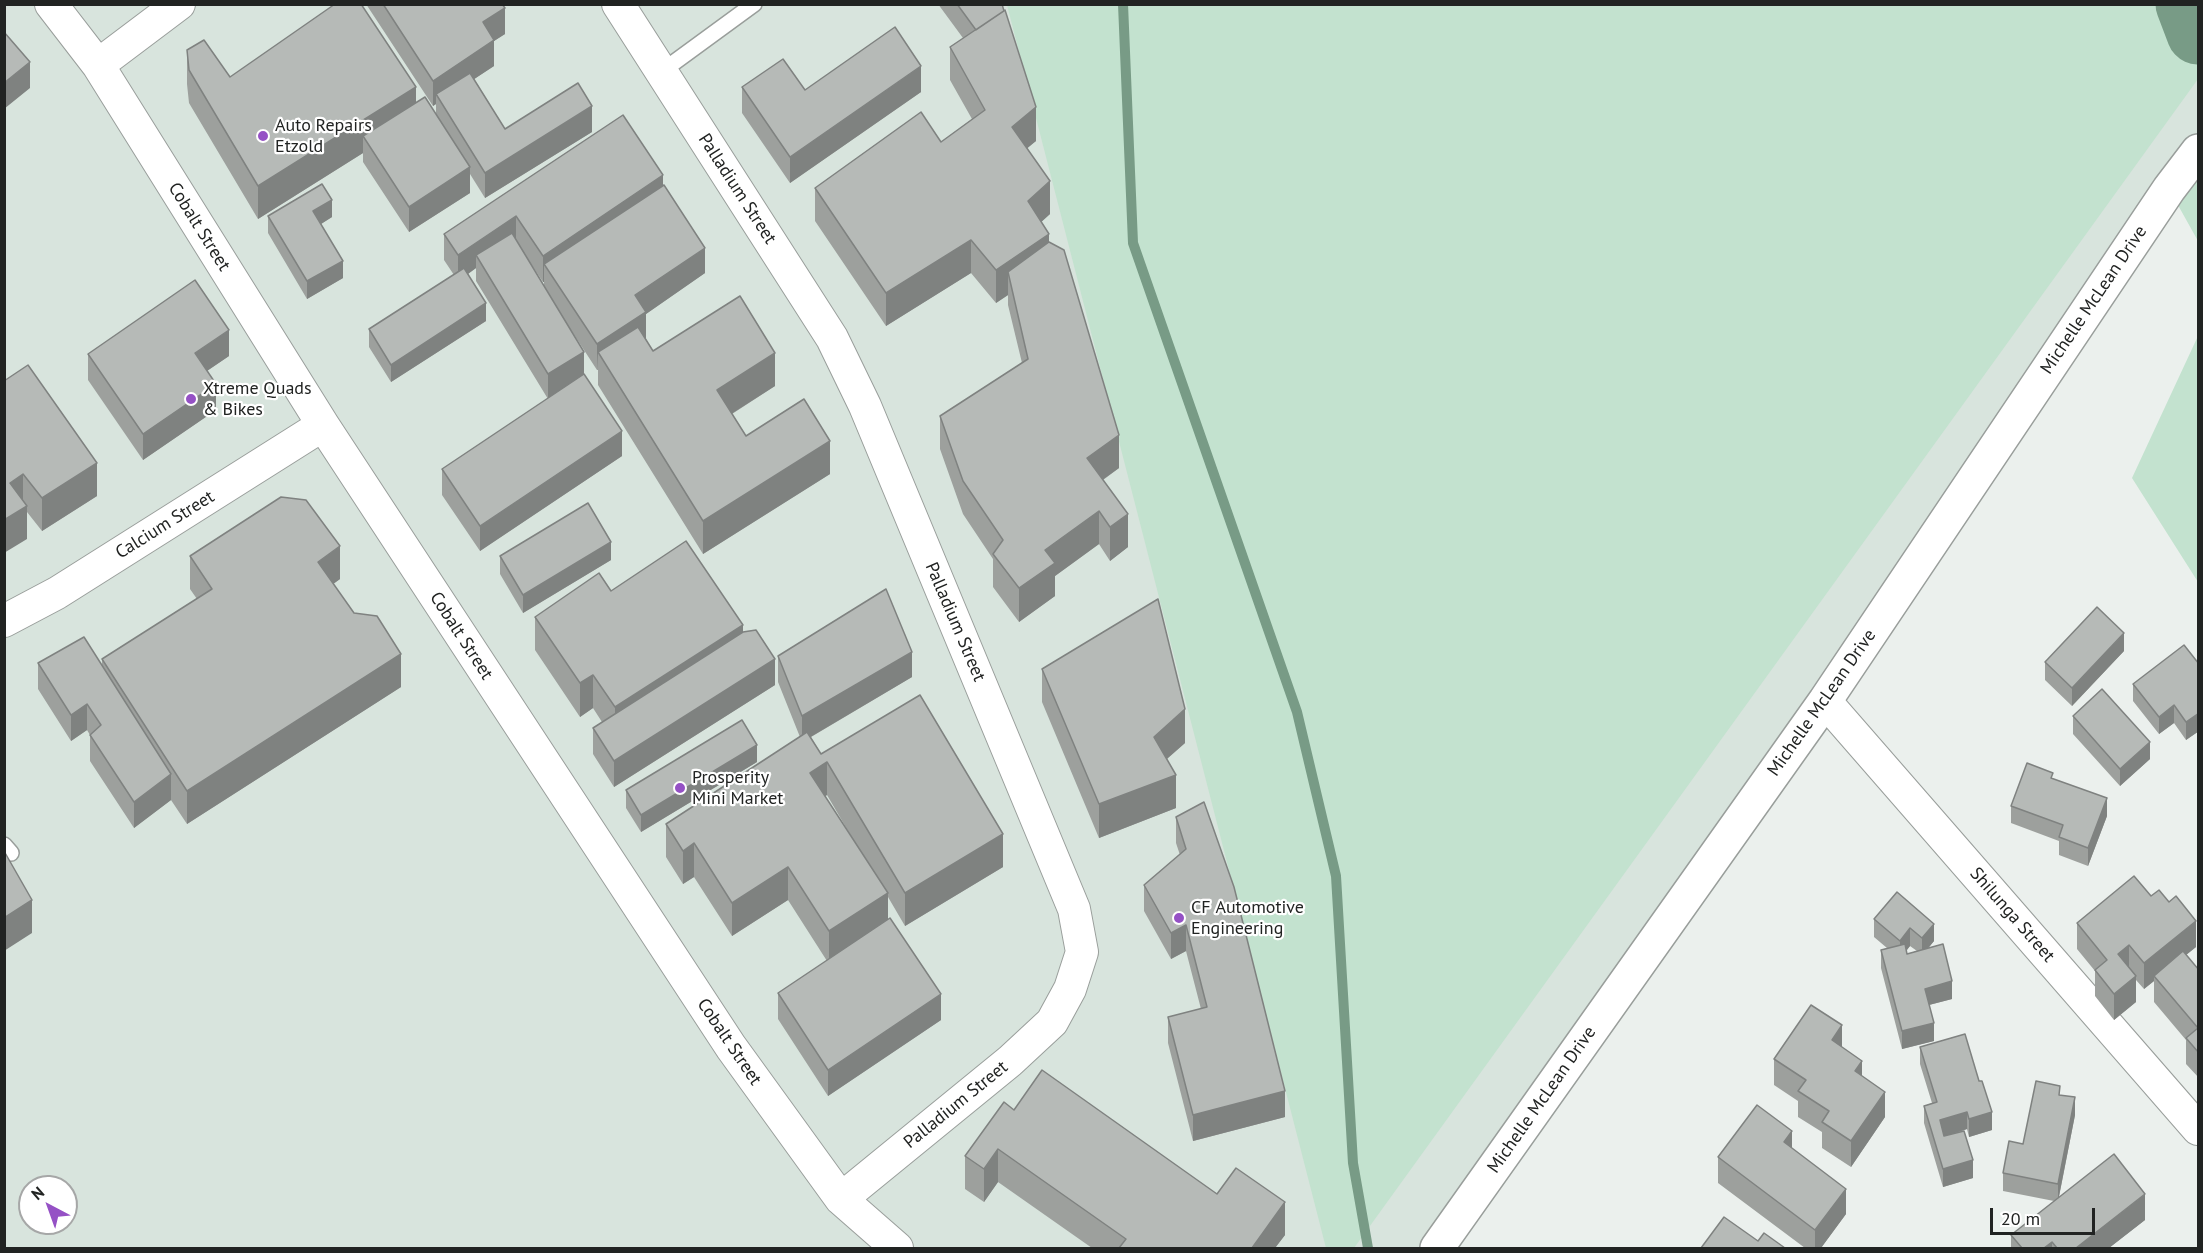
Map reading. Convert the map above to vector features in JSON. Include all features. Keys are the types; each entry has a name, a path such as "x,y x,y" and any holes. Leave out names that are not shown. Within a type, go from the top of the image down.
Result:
{"street":[{"name":"Cobalt Street","path":"51,4 98,64 323,425 731,1047 841,1199 897,1248"},
{"path":"98,64 179,4"},
{"name":"Palladium Street","path":"618,4 832,338 866,406 1074,909 1082,952 1070,989 1052,1022 1010,1061 841,1199"},
{"name":"Michelle McLean Drive","path":"1437,1248 1825,701 2169,189 2199,151"},
{"name":"Calcium Street","path":"4,621 57,593 323,425"},
{"name":"Shilunga Street","path":"1825,701 2199,1129"}],"lane":[{"path":"661,72 754,4"}],"shaded area":[{"path":"5,5 2198,5 2198,165 1437,1248 5,1248"}],"green space":[{"path":"1007,5 2198,5 2198,79 1354,1248 1326,1248"},
{"path":"2198,151 2198,241 2169,189"},
{"path":"2198,336 2198,582 2132,478"}],"building":[{"path":"335,4 361,4 416,87 258,186 189,70 187,50 204,40 230,77"},
{"path":"383,4 502,4 505,8 483,22 494,40 433,81"},
{"path":"957,4 1002,4 1004,11 976,30"},
{"path":"1005,10 1036,107 1012,127 1050,181 1028,201 1049,234 996,270 971,240 886,293 815,188 921,112 941,142 985,110 950,47"},
{"path":"895,27 921,66 790,157 742,87 783,59 805,90"},
{"path":"4,32 30,62 4,83"},
{"path":"470,73 505,129 578,83 592,106 485,173 436,94"},
{"path":"425,97 470,167 409,207 363,136"},
{"path":"623,115 663,175 543,256 516,216 458,255 444,234"},
{"path":"322,184 332,200 313,211 343,261 307,281 268,216"},
{"path":"664,185 705,248 635,295 646,312 597,344 544,264"},
{"path":"512,233 584,352 548,374 476,255"},
{"path":"1049,242 1064,250 1119,435 1087,458 1128,514 1110,527 1099,511 1045,550 1055,563 1019,588 993,554 1003,540 963,481 940,416 1028,359 1008,272"},
{"path":"464,268 486,303 391,365 369,329"},
{"path":"195,280 229,330 195,353 216,384 143,434 88,354"},
{"path":"740,296 775,353 717,390 746,436 804,399 830,441 703,521 598,352 638,327 653,351"},
{"path":"28,365 97,463 42,498 23,474 10,483 27,506 4,520 4,381"},
{"path":"584,374 622,431 480,526 442,469"},
{"path":"281,497 306,500 340,546 318,562 354,613 377,616 401,654 187,791 102,659 212,589 190,556"},
{"path":"588,503 611,542 523,595 500,556"},
{"path":"686,541 743,625 615,707 593,675 580,683 535,617 599,573 611,591"},
{"path":"886,589 912,652 802,716 778,656"},
{"path":"1158,599 1185,709 1154,737 1176,775 1099,804 1042,669"},
{"path":"2097,607 2124,633 2072,688 2045,662"},
{"path":"756,630 775,659 614,761 593,728 743,632"},
{"path":"84,637 171,774 134,802 90,735 101,725 87,704 71,715 38,663"},
{"path":"2184,645 2199,664 2199,713 2186,722 2174,705 2159,717 2133,684"},
{"path":"2102,689 2150,742 2120,769 2073,716"},
{"path":"920,695 1003,834 905,893 827,762 810,773 888,893 829,931 788,867 732,903 694,843 683,851 666,824 807,732 821,754"},
{"path":"742,720 757,745 641,815 626,790"},
{"path":"2027,763 2053,773 2051,778 2107,798 2088,848 2059,837 2063,825 2011,806"},
{"path":"1204,802 1234,887 1285,1091 1193,1115 1168,1017 1207,1007 1186,925 1171,933 1144,885 1186,849 1176,817"},
{"path":"4,851 32,900 4,918"},
{"path":"2134,876 2151,896 2159,890 2169,902 2176,896 2196,921 2144,963 2129,945 2118,954 2136,976 2114,994 2095,970 2107,960 2077,923"},
{"path":"1897,892 1934,924 1922,938 1910,928 1900,941 1874,919"},
{"path":"890,918 941,994 828,1070 778,993"},
{"path":"1905,944 1907,954 1943,944 1952,981 1925,989 1934,1023 1902,1031 1881,950"},
{"path":"2183,951 2199,970 2199,1053 2186,1038 2198,1028 2154,976"},
{"path":"1811,1005 1842,1025 1832,1040 1862,1061 1855,1071 1885,1092 1851,1141 1822,1122 1829,1111 1798,1091 1806,1080 1774,1059"},
{"path":"1965,1034 1979,1081 1982,1081 1992,1112 1969,1119 1967,1112 1940,1120 1944,1136 1964,1131 1973,1160 1943,1169 1924,1106 1937,1102 1920,1047"},
{"path":"1042,1070 1217,1194 1236,1168 1285,1202 1252,1248 1119,1248 1126,1239 998,1149 984,1169 965,1156 1004,1102 1014,1110"},
{"path":"2036,1081 2060,1086 2059,1095 2075,1097 2058,1184 2003,1173 2009,1141 2023,1144"},
{"path":"1757,1105 1792,1131 1784,1142 1846,1189 1815,1230 1718,1157"},
{"path":"2114,1154 2145,1194 2076,1248 2057,1248 2052,1242 2044,1248 2022,1248 2011,1235"},
{"path":"1724,1217 1758,1241 1764,1233 1785,1248 1701,1248"}],"waterway":[{"path":"1123,4 1133,243 1297,712 1336,876 1353,1163 1368,1248"},
{"path":"2187,4 2198,33"}],"place":[{"name":"Auto Repairs Etzold","path":"263,136"},
{"name":"Xtreme Quads & Bikes","path":"191,399"},
{"name":"Prosperity Mini Market","path":"680,788"},
{"name":"CF Automotive Engineering","path":"1179,918"}]}
